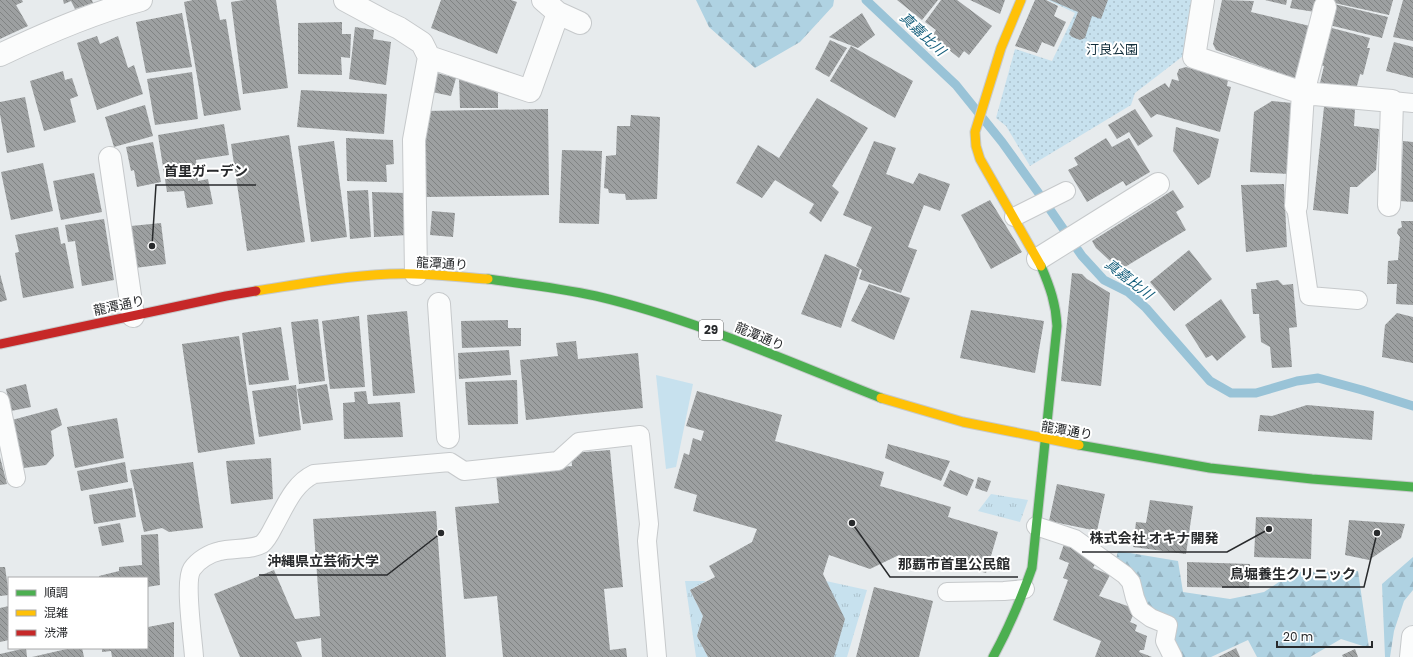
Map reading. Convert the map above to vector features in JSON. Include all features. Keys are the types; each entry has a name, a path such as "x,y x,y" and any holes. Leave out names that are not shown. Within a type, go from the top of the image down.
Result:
{"main road":[{"path":"993,657 1020,602 1032,568 1057,326 1056,309 1048,283 1038,259 980,159 975,148 974,140 975,132 1001,48 1021,0"},
{"name":"龍潭通り","path":"0,344 226,296 281,286 366,276 416,274 488,279 559,288 597,296 682,320 731,337 888,401 963,422 1046,439 1210,468 1312,479 1413,487"}],"street":[{"path":"0,55 42,35 100,12 141,0"},
{"path":"345,0 384,22 399,28 422,43 429,57 414,140 416,274"},
{"path":"381,0 384,22"},
{"path":"1203,0 1194,56 1303,93 1392,101 1388,205"},
{"path":"429,57 530,91 551,7 580,23"},
{"path":"1296,206 1303,93 1325,7"},
{"path":"110,158 133,316"},
{"path":"1038,259 1158,184"},
{"path":"438,304 448,437"},
{"path":"1411,657 1413,637"}],"lane":[{"path":"1392,101 1413,103"},
{"path":"1014,217 1066,191"},
{"path":"1296,206 1309,296 1358,300"},
{"path":"0,401 16,478"},
{"path":"194,657 188,587 191,570 203,558 219,551 253,547 262,544 269,535 296,487 304,478 314,474 450,462 464,471 558,461 579,442 640,436 649,524 647,541 657,657"},
{"path":"448,437 450,462"},
{"path":"1036,526 1076,539 1125,575 1131,582 1140,610 1151,618 1168,625 1165,641 1173,657"},
{"path":"947,592 1025,589"}],"green space":[{"path":"696,0 834,0 833,6 800,42 755,68 709,27"},
{"name":"汀良公園","path":"1048,0 1196,0 1187,53 1135,93 1131,105 1030,166 1006,126 996,118 1015,49 1052,61 1075,13"},
{"path":"656,375 693,384 676,467 666,469"},
{"path":"991,494 1028,500 1020,522 978,511"},
{"path":"1118,551 1178,561 1183,592 1230,599 1264,592 1294,572 1358,571 1369,648 1341,639 1310,657 1257,657 1248,640 1211,657 1179,657 1172,642 1177,630 1174,622 1146,605 1116,559"},
{"path":"1413,557 1413,590 1404,601 1394,631 1390,657 1385,657 1382,584"},
{"path":"685,581 706,581 690,590 703,616 697,636 708,657 696,657"},
{"path":"826,581 867,590 847,657 834,657"}],"building":[{"path":"0,0 22,0 23,2 16,5 28,26 0,39"},
{"path":"63,0 92,0 93,3 75,9 71,1 64,4"},
{"path":"193,0 216,0 220,20 226,19 241,110 204,116 184,2"},
{"path":"244,0 276,0 288,88 243,94 231,2"},
{"path":"441,0 511,0 517,2 497,54 431,28"},
{"path":"897,0 938,0 922,20"},
{"path":"941,0 957,0 992,26 969,55 964,51 959,58 932,36 936,30 925,22"},
{"path":"970,0 1005,0 1000,14"},
{"path":"1035,0 1046,0 1058,6 1054,16 1066,22 1054,47 1042,42 1037,53 1015,46"},
{"path":"1050,0 1108,0 1101,19 1092,16 1085,38 1080,40 1069,34 1078,12"},
{"path":"1222,0 1254,1 1251,12 1314,27 1302,81 1216,50 1213,44"},
{"path":"1265,0 1287,0 1286,5"},
{"path":"1292,0 1324,0 1321,13 1290,8"},
{"path":"1330,0 1393,0 1389,15 1330,2"},
{"path":"1403,0 1413,0 1413,41 1393,37"},
{"path":"1334,4 1388,17 1382,38 1329,25"},
{"path":"182,13 192,67 146,73 136,22"},
{"path":"862,13 875,35 858,48 829,37"},
{"path":"342,22 342,34 351,34 350,58 341,57 342,75 298,74 298,23"},
{"path":"355,27 374,30 373,39 391,42 386,85 349,79"},
{"path":"1328,27 1370,38 1367,48 1370,48 1363,75 1360,74 1355,94 1319,87 1324,66 1319,65"},
{"path":"97,36 100,44 118,36 128,68 134,65 143,94 97,110 77,43"},
{"path":"830,40 847,48 829,77 815,69"},
{"path":"1394,42 1413,47 1413,78 1386,71"},
{"path":"851,46 913,81 895,118 830,81"},
{"path":"1186,67 1228,79 1227,86 1231,87 1220,132 1157,114 1151,118 1138,99 1165,83 1169,88 1172,79 1179,81 1177,74 1179,69"},
{"path":"63,71 65,80 72,78 78,96 70,99 76,122 44,131 30,81"},
{"path":"192,72 198,119 155,125 147,79"},
{"path":"437,73 456,78 451,96 432,92"},
{"path":"459,77 498,93 498,108 460,108"},
{"path":"301,90 387,94 384,134 297,127"},
{"path":"25,97 35,147 7,153 0,114 0,102"},
{"path":"817,98 868,128 832,186 839,192 821,222 809,213 814,204 775,180 762,198 736,183 758,145 779,158"},
{"path":"1272,101 1292,103 1289,174 1250,172 1254,112"},
{"path":"145,105 153,136 114,147 105,117"},
{"path":"1324,107 1355,109 1354,126 1379,129 1376,170 1357,187 1350,187 1348,214 1313,210"},
{"path":"548,109 549,195 426,197 425,111"},
{"path":"1135,109 1153,136 1138,146 1129,132 1117,139 1108,125"},
{"path":"631,115 660,117 657,199 626,200 625,194 609,193 608,189 604,188 606,156 616,155 617,126 630,126"},
{"path":"224,124 229,155 196,160 198,181 208,179 213,204 187,208 184,191 167,192 158,135"},
{"path":"1176,127 1219,139 1210,177 1198,185 1173,151"},
{"path":"289,135 305,242 247,251 231,144"},
{"path":"346,138 393,140 394,164 386,165 387,182 347,181"},
{"path":"1106,138 1112,147 1129,138 1150,172 1126,186 1123,181 1087,202 1068,170 1078,165 1074,158"},
{"path":"334,141 347,237 311,242 298,146"},
{"path":"874,141 896,148 886,174 913,184 919,173 950,184 940,211 924,205 908,247 917,250 901,293 859,279 862,270 856,266 872,227 843,215"},
{"path":"1403,141 1413,142 1413,202 1400,201"},
{"path":"153,142 161,182 137,187 134,170 131,171 126,147"},
{"path":"562,150 602,151 599,224 559,223"},
{"path":"43,163 53,211 11,220 1,172"},
{"path":"94,173 102,212 61,220 53,181"},
{"path":"1284,184 1287,247 1246,252 1241,185"},
{"path":"368,190 371,237 350,239 347,191"},
{"path":"1173,190 1184,207 1176,212 1186,230 1120,270 1096,248 1092,241"},
{"path":"372,192 405,193 408,235 374,237"},
{"path":"990,200 1022,252 991,269 961,215"},
{"path":"432,211 455,213 453,237 430,235"},
{"path":"104,219 114,280 82,286 75,241 68,242 65,225"},
{"path":"1401,221 1413,221 1413,305 1396,304 1397,284 1387,284 1388,261 1398,260 1400,237 1397,233 1398,229 1402,227"},
{"path":"161,223 166,264 135,268 131,226"},
{"path":"58,227 61,244 65,243 74,288 23,298 15,253 19,252 15,235"},
{"path":"1189,250 1212,279 1174,311 1150,282"},
{"path":"825,254 860,269 841,328 801,314"},
{"path":"1072,273 1082,274 1087,279 1110,293 1101,386 1061,381"},
{"path":"0,274 7,300 0,302"},
{"path":"1278,280 1283,285 1293,284 1297,327 1289,328 1292,367 1272,368 1270,347 1261,342 1259,314 1253,314 1251,289 1257,289 1256,283"},
{"path":"869,284 910,298 894,340 851,321"},
{"path":"1221,299 1246,337 1217,361 1212,355 1206,358 1185,325"},
{"path":"971,310 1044,321 1035,373 960,358"},
{"path":"407,311 415,393 373,396 367,315"},
{"path":"1397,313 1413,317 1413,363 1382,357 1385,325"},
{"path":"359,316 365,387 330,389 322,321"},
{"path":"318,319 325,381 299,384 291,322"},
{"path":"508,320 508,328 521,328 521,346 462,348 461,321"},
{"path":"281,327 289,380 249,385 242,333"},
{"path":"239,336 255,444 198,453 182,344"},
{"path":"576,341 578,359 638,353 643,408 526,420 520,360 558,356 556,343"},
{"path":"509,350 511,375 459,379 458,353"},
{"path":"517,380 518,424 468,425 465,382"},
{"path":"26,384 31,407 11,411 6,389"},
{"path":"327,384 333,420 303,424 297,389"},
{"path":"296,385 301,430 259,437 252,391"},
{"path":"366,391 368,404 400,402 403,437 344,439 343,403 355,402 354,392"},
{"path":"697,391 782,415 775,441 884,472 880,486 951,507 948,517 998,532 986,573 953,564 952,570 899,555 870,569 829,555 823,574 845,619 834,657 708,657 697,636 703,616 690,590 715,577 709,566 752,542 757,529 693,511 697,495 674,488 684,453 689,455 693,438 701,441 704,431 686,426"},
{"path":"1307,405 1374,411 1372,440 1258,431 1260,415 1272,416"},
{"path":"57,408 62,425 51,431 54,456 46,465 24,468 12,420"},
{"path":"117,418 124,458 75,468 67,427"},
{"path":"888,444 950,461 941,481 885,458"},
{"path":"610,450 623,587 604,589 610,650 626,648 627,657 503,657 497,596 464,599 455,507 499,503 496,473 572,466 571,453"},
{"path":"0,457 7,484 0,485"},
{"path":"271,458 273,499 231,504 226,461"},
{"path":"125,462 128,482 81,491 77,471"},
{"path":"193,462 203,528 169,532 162,528 144,532 130,470"},
{"path":"950,470 974,480 967,496 943,486"},
{"path":"978,477 991,481 987,492 975,488"},
{"path":"1057,484 1105,494 1097,531 1049,521"},
{"path":"132,488 136,517 94,524 89,495"},
{"path":"1150,500 1193,506 1186,554 1133,547 1136,522 1146,523"},
{"path":"436,511 446,657 322,657 321,638 296,642 302,657 240,657 214,594 274,570 295,619 320,616 313,519"},
{"path":"1256,517 1312,519 1311,559 1254,557"},
{"path":"1349,520 1405,524 1401,538 1369,560 1345,555"},
{"path":"120,523 124,542 102,546 98,527"},
{"path":"158,534 160,585 148,587 148,577 99,577 119,571 119,567 142,565 141,535"},
{"path":"1065,541 1097,561 1093,568 1110,575 1099,596 1136,609 1130,622 1137,625 1135,631 1147,636 1144,650 1140,650 1139,652 1152,657 1095,657 1101,641 1053,620 1068,580 1063,578 1069,563 1059,559"},
{"path":"1187,562 1250,564 1249,588 1187,587"},
{"path":"0,567 5,567 8,595 0,596"},
{"path":"874,587 933,601 919,657 856,657"},
{"path":"8,606 8,640 0,642 0,608"},
{"path":"174,622 174,657 112,657 111,651 102,652 102,649 148,649 148,627"},
{"path":"1236,648 1240,657 1218,657"},
{"path":"26,649 27,657 0,657 0,654"},
{"path":"67,649 82,649 84,657 32,657"},
{"path":"1355,649 1358,657 1343,657 1342,655"}],"waterway":[{"name":"真嘉比川","path":"866,0 956,85 1002,142 1082,256 1104,280 1128,292 1146,308 1210,381 1231,393 1256,393 1297,381 1318,378 1413,406"}],"traffic: fast":[{"path":"993,657 1024,591 1032,568 1057,326 1052,296 1041,266"},
{"path":"488,279 542,286 596,296 633,305 669,316 740,342 881,398"},
{"path":"1079,445 1210,468 1312,479 1413,487"}],"traffic: slow":[{"path":"1021,0 1001,48 975,132 976,146 980,159 1041,266"},
{"path":"256,291 339,278 390,274 427,274 488,279"},
{"path":"881,398 963,422 1079,445"}],"traffic: jam":[{"path":"0,344 256,291"}],"place":[{"name":"首里ガーデン","path":"152,246"},
{"name":"那覇市首里公民館","path":"852,523"},
{"name":"株式会社 オキナ開発","path":"1269,529"},
{"name":"沖縄県立芸術大学","path":"441,533"},
{"name":"鳥堀養生クリニック","path":"1377,533"}]}
